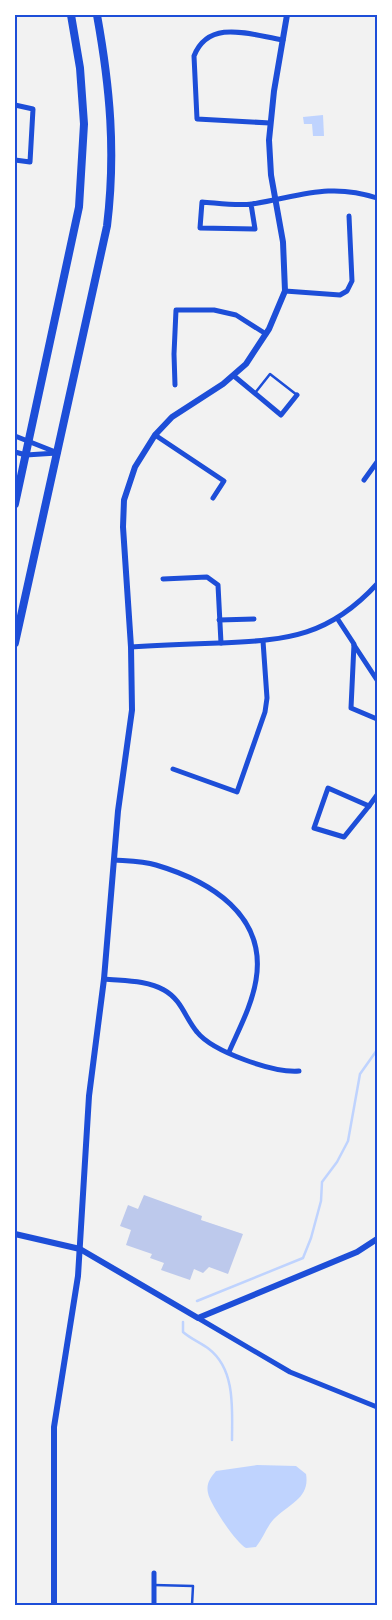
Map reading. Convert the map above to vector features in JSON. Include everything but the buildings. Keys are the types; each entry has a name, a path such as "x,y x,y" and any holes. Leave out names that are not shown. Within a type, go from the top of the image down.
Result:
{"highway":[{"path":"15,504 69,262 81,189 84,151 82,96 70,15"},
{"path":"15,643 96,282 110,198 110,97 98,16"}],"street":[{"path":"54,1605 54,1427 76,1292 89,1096 104,979 114,860 132,710 131,647 123,527 124,500 135,468 155,435 172,417 234,376 254,354 266,334 285,291 284,242 270,160 270,123 287,15"},
{"path":"270,123 197,119 194,56 198,47 213,34 226,31 283,40"},
{"path":"15,104 33,109 30,162 15,160"},
{"path":"250,204 255,229 200,228 202,202 250,204 323,190 341,190 377,198"},
{"path":"285,291 340,295 347,292 352,281 349,216"},
{"path":"175,385 176,310 214,310 236,315 266,334"},
{"path":"234,376 281,415 296,395"},
{"path":"155,435 224,481 212,498"},
{"path":"15,436 58,453"},
{"path":"15,452 26,455 58,453"},
{"path":"364,480 377,462"},
{"path":"163,579 207,577 218,585 221,643"},
{"path":"131,647 263,641 303,634 337,618 353,607 377,584"},
{"path":"337,618 377,680"},
{"path":"219,620 254,619"},
{"path":"173,769 237,792 265,712 267,698 263,641"},
{"path":"354,644 351,708 377,719"},
{"path":"369,806 328,788 314,828 344,837 369,806 377,795"},
{"path":"114,860 156,865 199,882 220,894 242,917 250,930 255,947 257,974 249,1004 229,1052"},
{"path":"104,979 142,983 165,990 180,1004 192,1026 201,1037 229,1052 274,1070 299,1071"},
{"path":"15,1234 80,1249 290,1372 377,1407"},
{"path":"198,1318 357,1252 377,1239"},
{"path":"154,1574 154,1605"}],"lane":[{"path":"255,393 270,374 296,395"},
{"path":"154,1585 193,1586 192,1605"}],"water":[{"path":"323,115 324,136 313,136 312,124 304,124 303,117"},
{"path":"257,1465 296,1466 306,1474 306,1482 302,1494 273,1520 256,1547 246,1548 236,1539 218,1514 208,1493 208,1484 216,1471"}],"waterway":[{"path":"197,1301 303,1258 311,1238 321,1201 322,1182 337,1162 348,1141 360,1074 377,1050"},
{"path":"183,1322 183,1332 209,1349 224,1368 231,1391 232,1440"}]}
